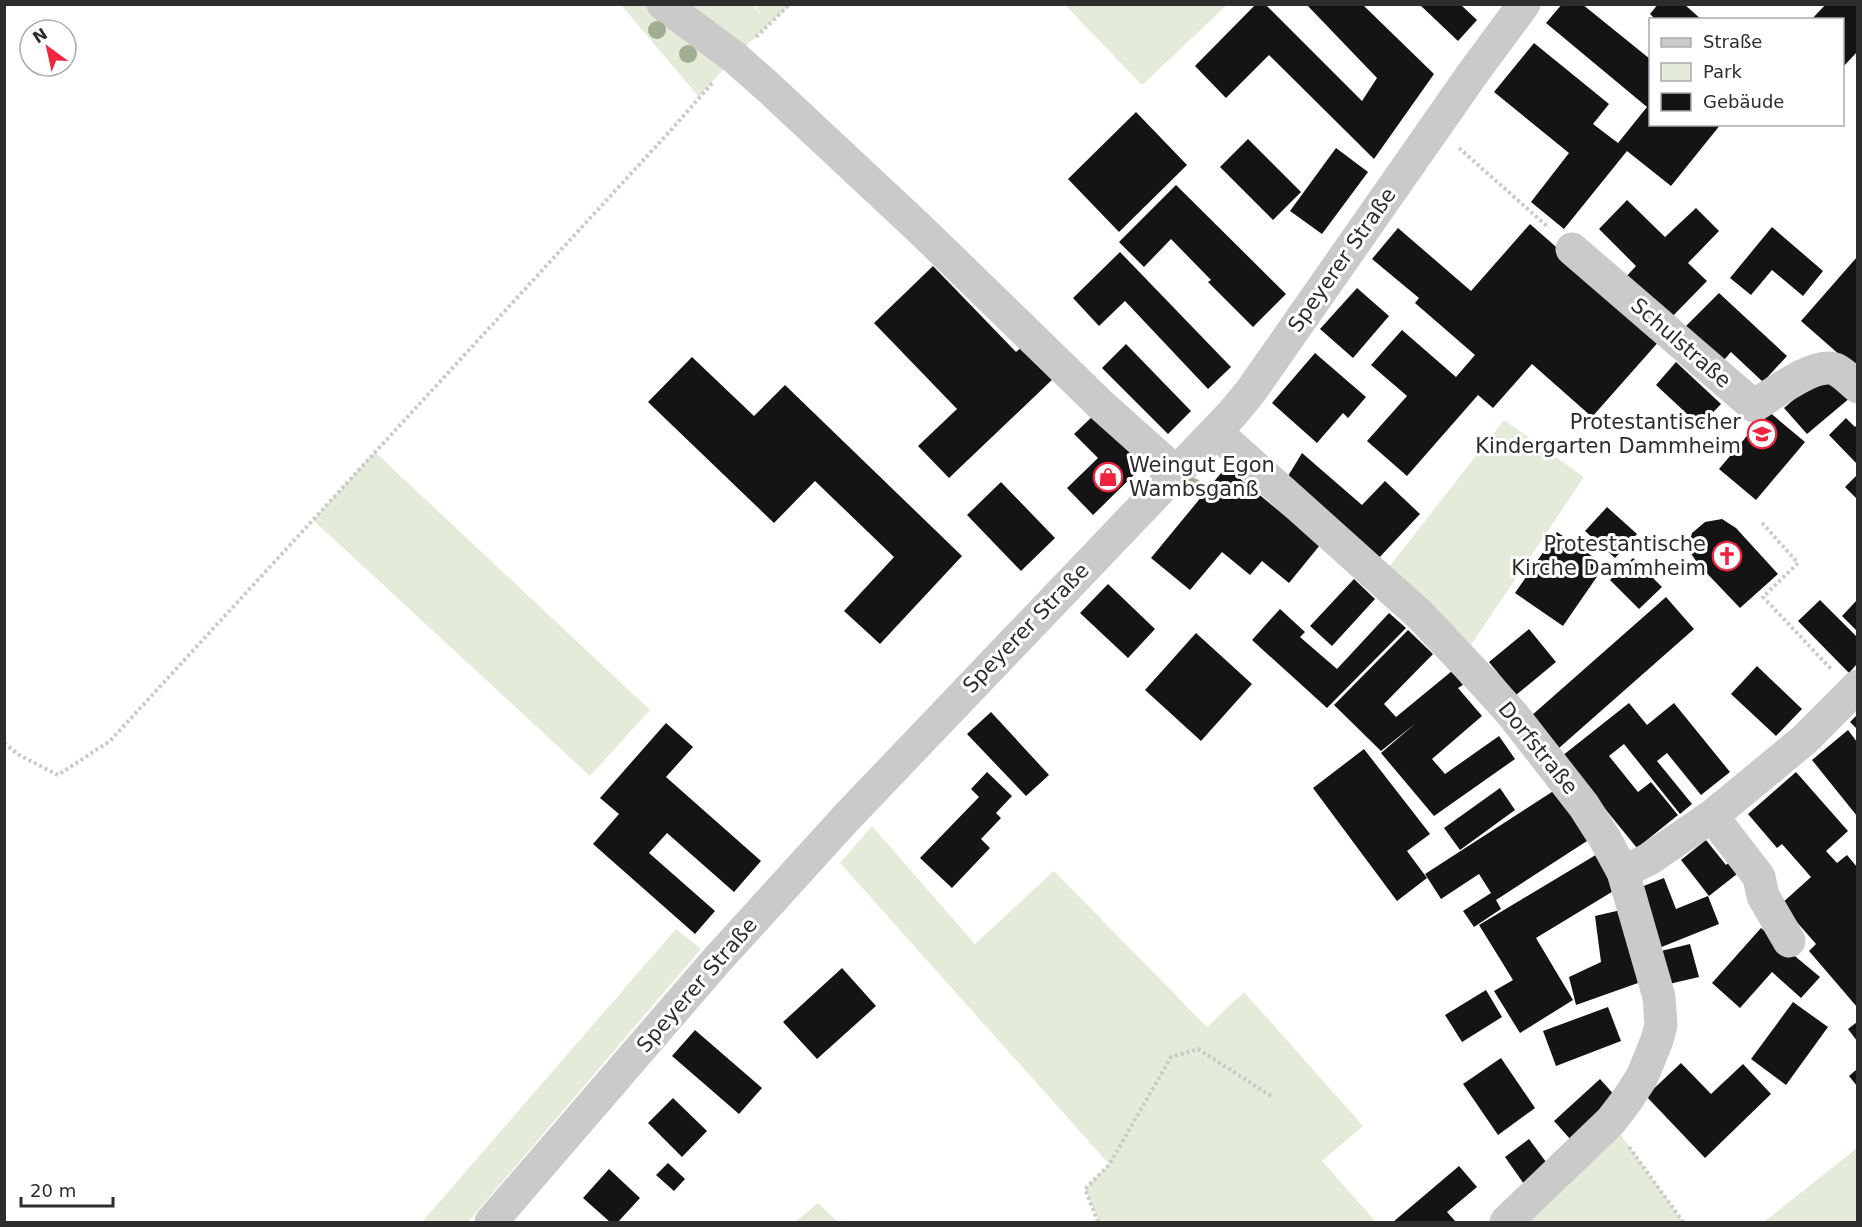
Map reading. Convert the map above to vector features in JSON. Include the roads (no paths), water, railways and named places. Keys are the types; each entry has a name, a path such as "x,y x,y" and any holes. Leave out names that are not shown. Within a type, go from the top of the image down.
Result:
{"street":[{"path":"663,4 734,57 870,182 1101,405 1176,472"},
{"name":"Speyerer Straße","path":"491,1222 716,960 832,833 1216,432 1251,391 1524,4"},
{"name":"Schulstraße","path":"1572,249 1754,406 1808,373 1823,368 1836,369 1857,387"},
{"name":"Dorfstraße","path":"1216,432 1411,607 1487,686 1513,715 1584,806 1623,872 1659,998 1661,1025 1657,1040 1642,1077 1611,1121 1506,1222"},
{"path":"1623,872 1649,859 1712,816 1804,740 1845,678"},
{"path":"1712,816 1759,878 1763,896 1789,941"}],"place":[{"name":"Protestantischer Kindergarten Dammheim","path":"1762,434"},
{"name":"Weingut Egon Wambsganß","path":"1108,477"},
{"name":"Protestantische Kirche Dammheim","path":"1727,556"}]}
